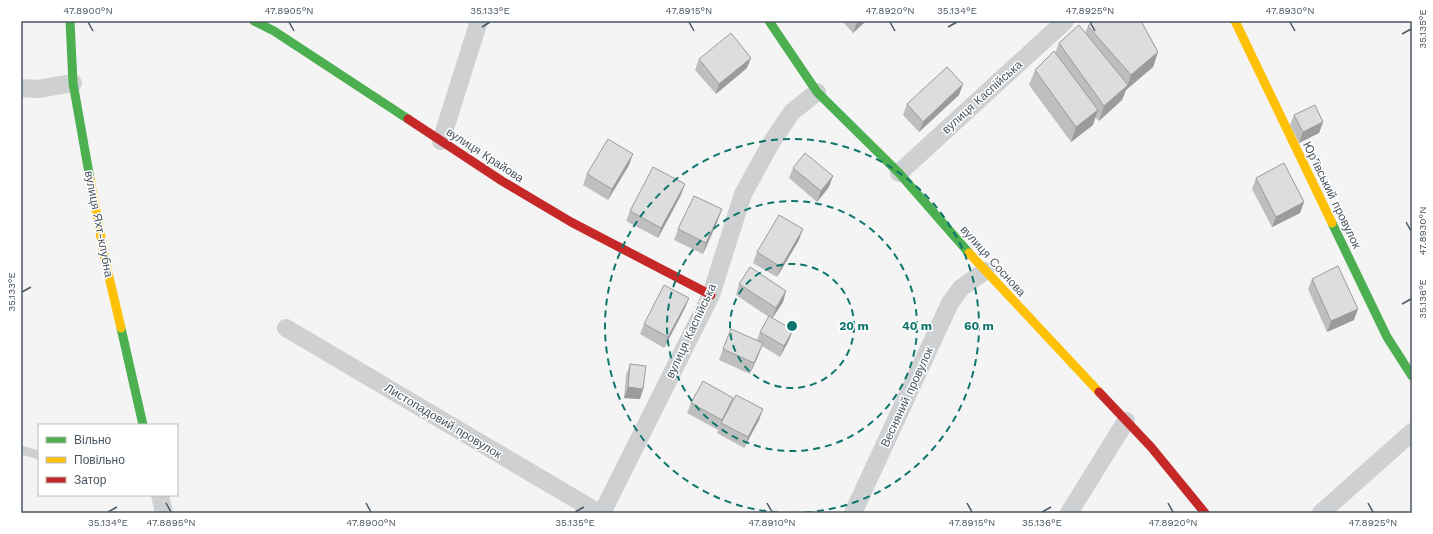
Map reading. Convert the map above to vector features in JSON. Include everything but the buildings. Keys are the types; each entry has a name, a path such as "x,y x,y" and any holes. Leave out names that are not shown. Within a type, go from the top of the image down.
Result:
{"street":[{"name":"вулиця Яхт-клубна","path":"70,21 73,83 106,264 143,424"},
{"name":"вулиця Крайова","path":"254,21 274,31 502,181 571,222 711,295"},
{"path":"442,142 479,21"},
{"name":"вулиця Соснова","path":"769,21 816,92 899,173 985,271 1172,472 1205,513"},
{"name":"вулиця Каспійська","path":"899,173 1065,21"},
{"name":"Юр’ївський провулок","path":"1235,21 1387,337 1412,376"},
{"path":"21,88 37,89 73,83"},
{"name":"вулиця Каспійська","path":"601,513 711,295 744,194 771,142 792,112 816,92"},
{"name":"Весняний провулок","path":"853,513 950,303 961,288 985,271"},
{"name":"Листопадовий провулок","path":"286,328 601,513"},
{"path":"1069,513 1126,421"},
{"path":"1321,513 1412,432"},
{"path":"160,496 164,513"}],"lane":[{"path":"21,450 38,455"}],"traffic: fast":[{"path":"70,21 73,83 90,179"},
{"path":"254,21 274,31 408,119"},
{"path":"769,21 817,92 899,173 969,253"},
{"path":"1332,223 1387,337 1412,376"},
{"path":"121,328 143,424"}],"traffic: slow":[{"path":"1235,21 1332,223"},
{"path":"90,179 106,264 121,328"},
{"path":"969,253 1099,392"}],"traffic: jam":[{"path":"408,119 502,181 571,222 711,295"},
{"path":"1099,392 1151,447 1205,513"}]}
